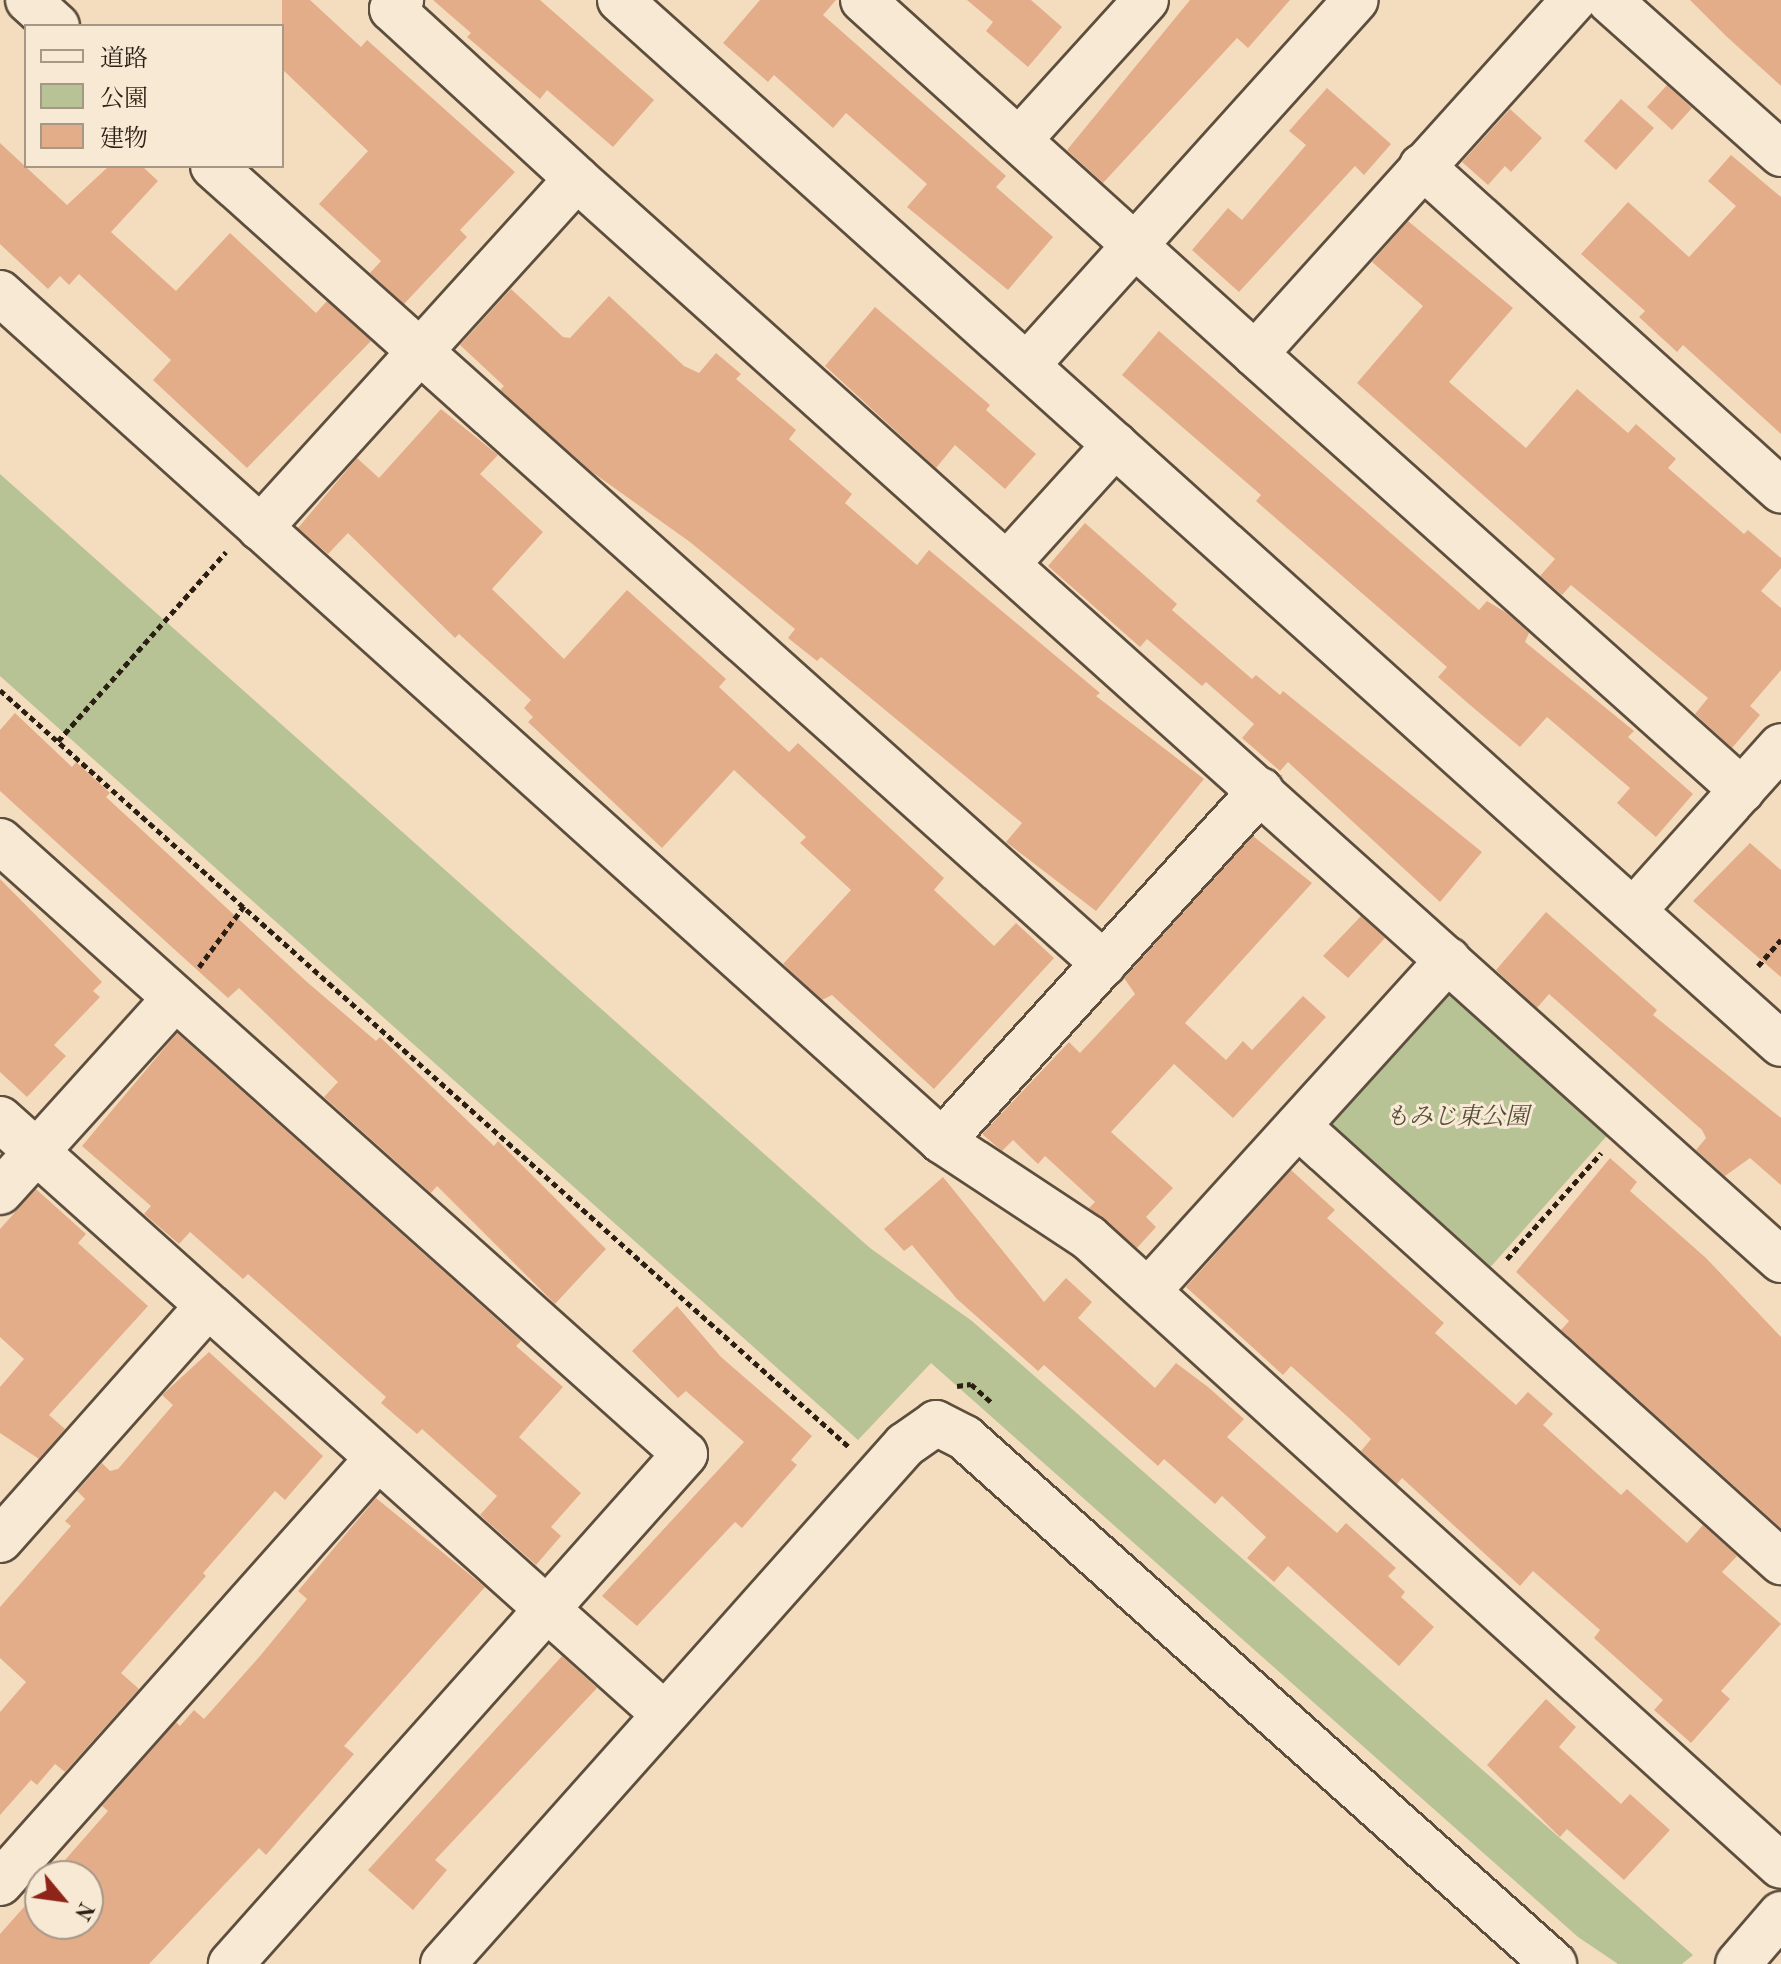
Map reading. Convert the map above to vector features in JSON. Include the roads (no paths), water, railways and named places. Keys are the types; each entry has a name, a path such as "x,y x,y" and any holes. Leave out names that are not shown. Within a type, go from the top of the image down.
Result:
{"street":[{"path":"28,0 55,24"},
{"path":"620,0 1781,1044"},
{"path":"863,0 1742,790"},
{"path":"1019,140 1146,0"},
{"path":"1027,365 1356,0"},
{"path":"1255,354 1574,0"},
{"path":"1609,0 1781,154"},
{"path":"392,3 577,179 1781,1260"},
{"path":"1422,166 1781,490"},
{"path":"215,168 1104,964"},
{"path":"256,525 421,352 577,179"},
{"path":"0,293 942,1141 1067,1220 1781,1866"},
{"path":"1007,564 1115,445"},
{"path":"1634,910 1781,746"},
{"path":"942,1141 1261,790"},
{"path":"0,841 685,1454 231,1964"},
{"path":"1148,1291 1448,960"},
{"path":"0,1192 175,998"},
{"path":"0,1119 664,1714"},
{"path":"1298,1126 1781,1562"},
{"path":"0,1540 208,1306"},
{"path":"443,1964 905,1445 936,1423 965,1438 1554,1964"},
{"path":"0,1883 377,1459"},
{"path":"1738,1964 1781,1914"}],"park label":[{"name":"もみじ東公園","path":"1457,1119"}]}
